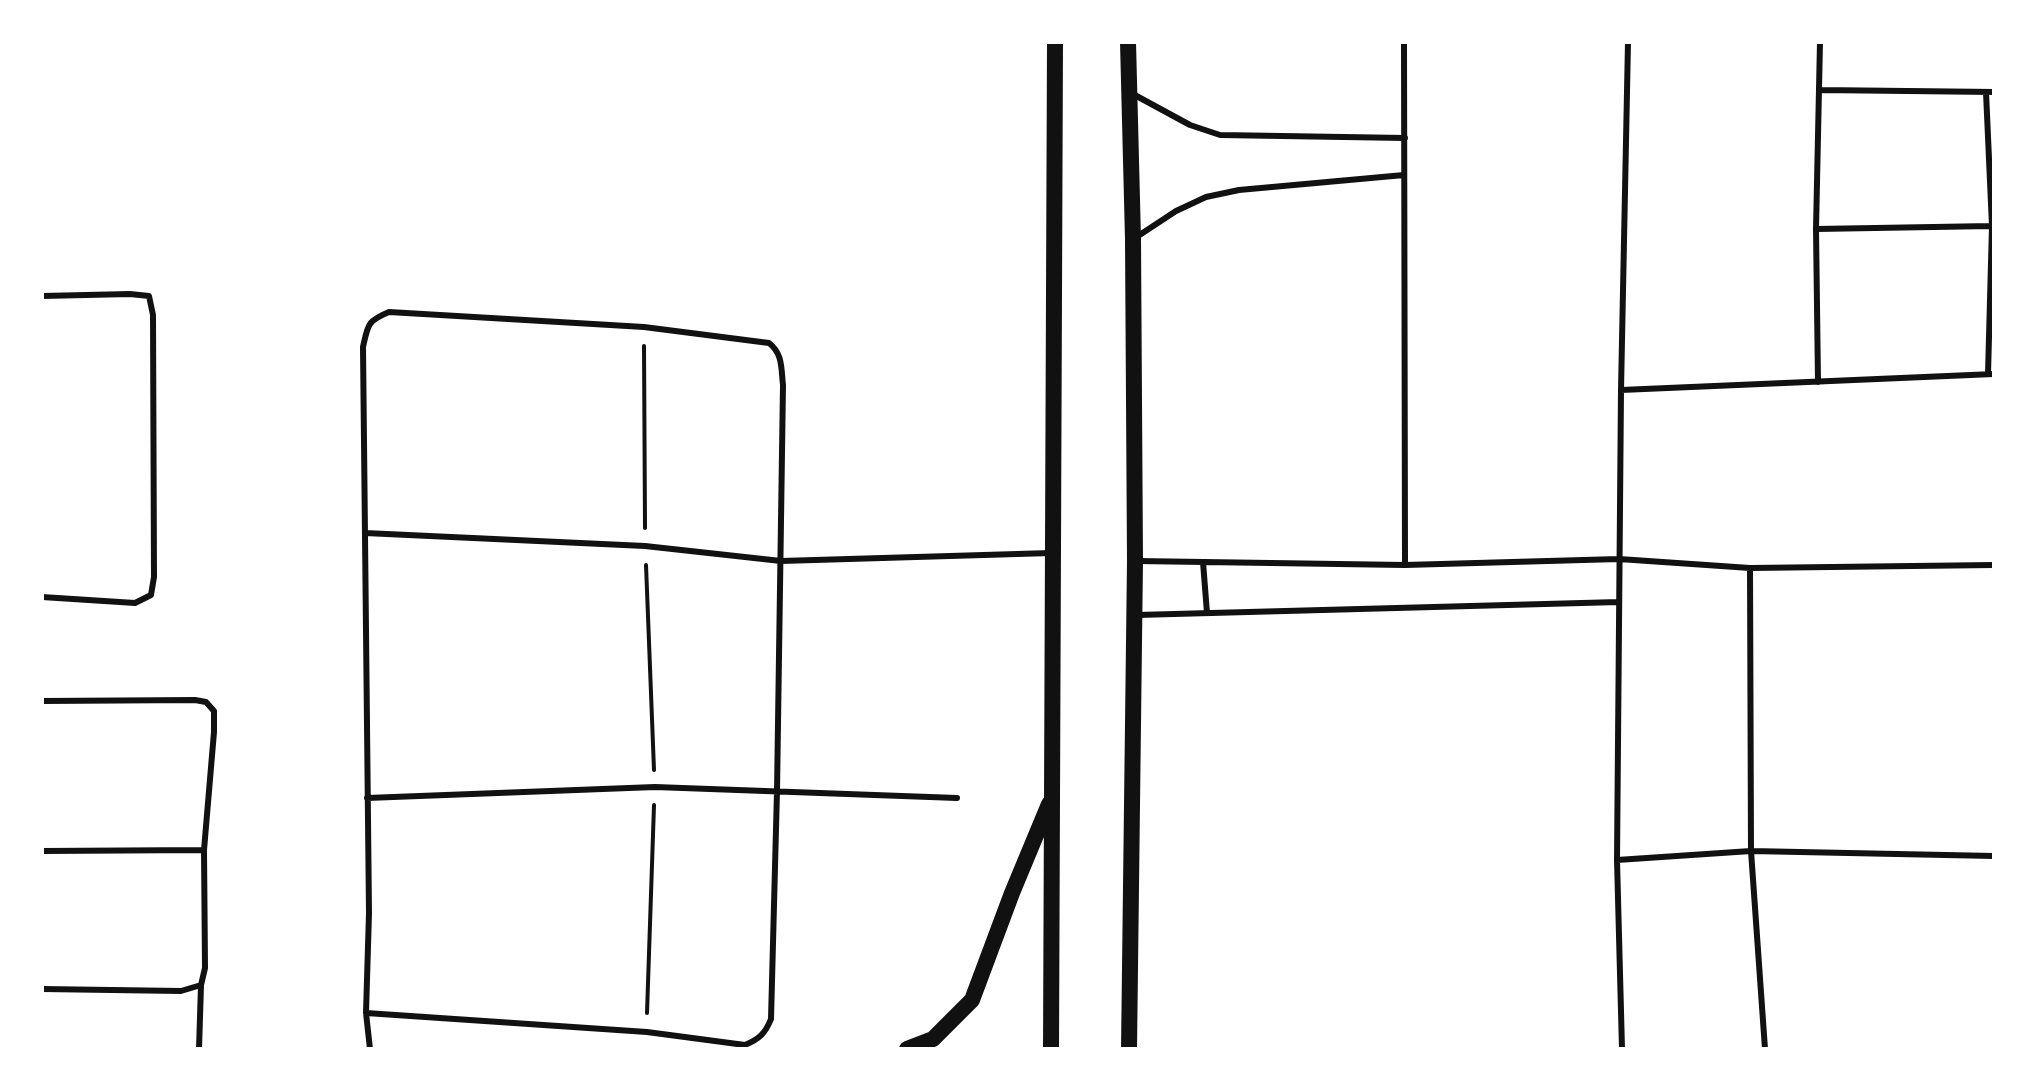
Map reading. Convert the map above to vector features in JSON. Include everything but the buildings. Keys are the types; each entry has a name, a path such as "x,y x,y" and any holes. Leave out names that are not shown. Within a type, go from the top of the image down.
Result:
{"highway":[{"path":"1051,1049 1055,42"},
{"path":"1128,42 1133,239 1134,561 1129,1049"},
{"path":"907,1049 933,1039 972,1000 1012,893 1052,797"}],"street":[{"path":"1404,42 1405,565"},
{"path":"1622,1049 1617,860 1621,390 1628,42"},
{"path":"1818,382 1816,229 1820,42"},
{"path":"1820,90 1994,92"},
{"path":"1128,91 1190,125 1220,135 1405,138"},
{"path":"1621,390 1991,374 1992,226 1986,92"},
{"path":"1133,239 1176,211 1206,197 1239,190 1404,175"},
{"path":"1816,229 1992,226"},
{"path":"42,296 130,294 149,296 153,315 154,577 151,596 135,603 42,597"},
{"path":"366,1013 647,1032 745,1045 765,1033 771,1019 783,385 777,349 769,343 754,339 644,327 389,312 376,317 367,326 363,347 369,913 366,1013 370,1049"},
{"path":"365,533 645,546 781,561 1052,553"},
{"path":"1134,561 1405,565 1619,559 1750,568 1994,565"},
{"path":"1203,562 1207,613"},
{"path":"1750,568 1751,851 1765,1049"},
{"path":"1133,615 1619,602"},
{"path":"42,701 195,700 206,702 214,711 204,850 205,968 201,985 199,1049"},
{"path":"367,798 655,787 957,798"},
{"path":"42,851 204,850"},
{"path":"1617,860 1751,851 1994,856"},
{"path":"42,989 181,991 201,985"}],"path":[{"path":"644,327 645,546 655,787 647,1032"}]}
